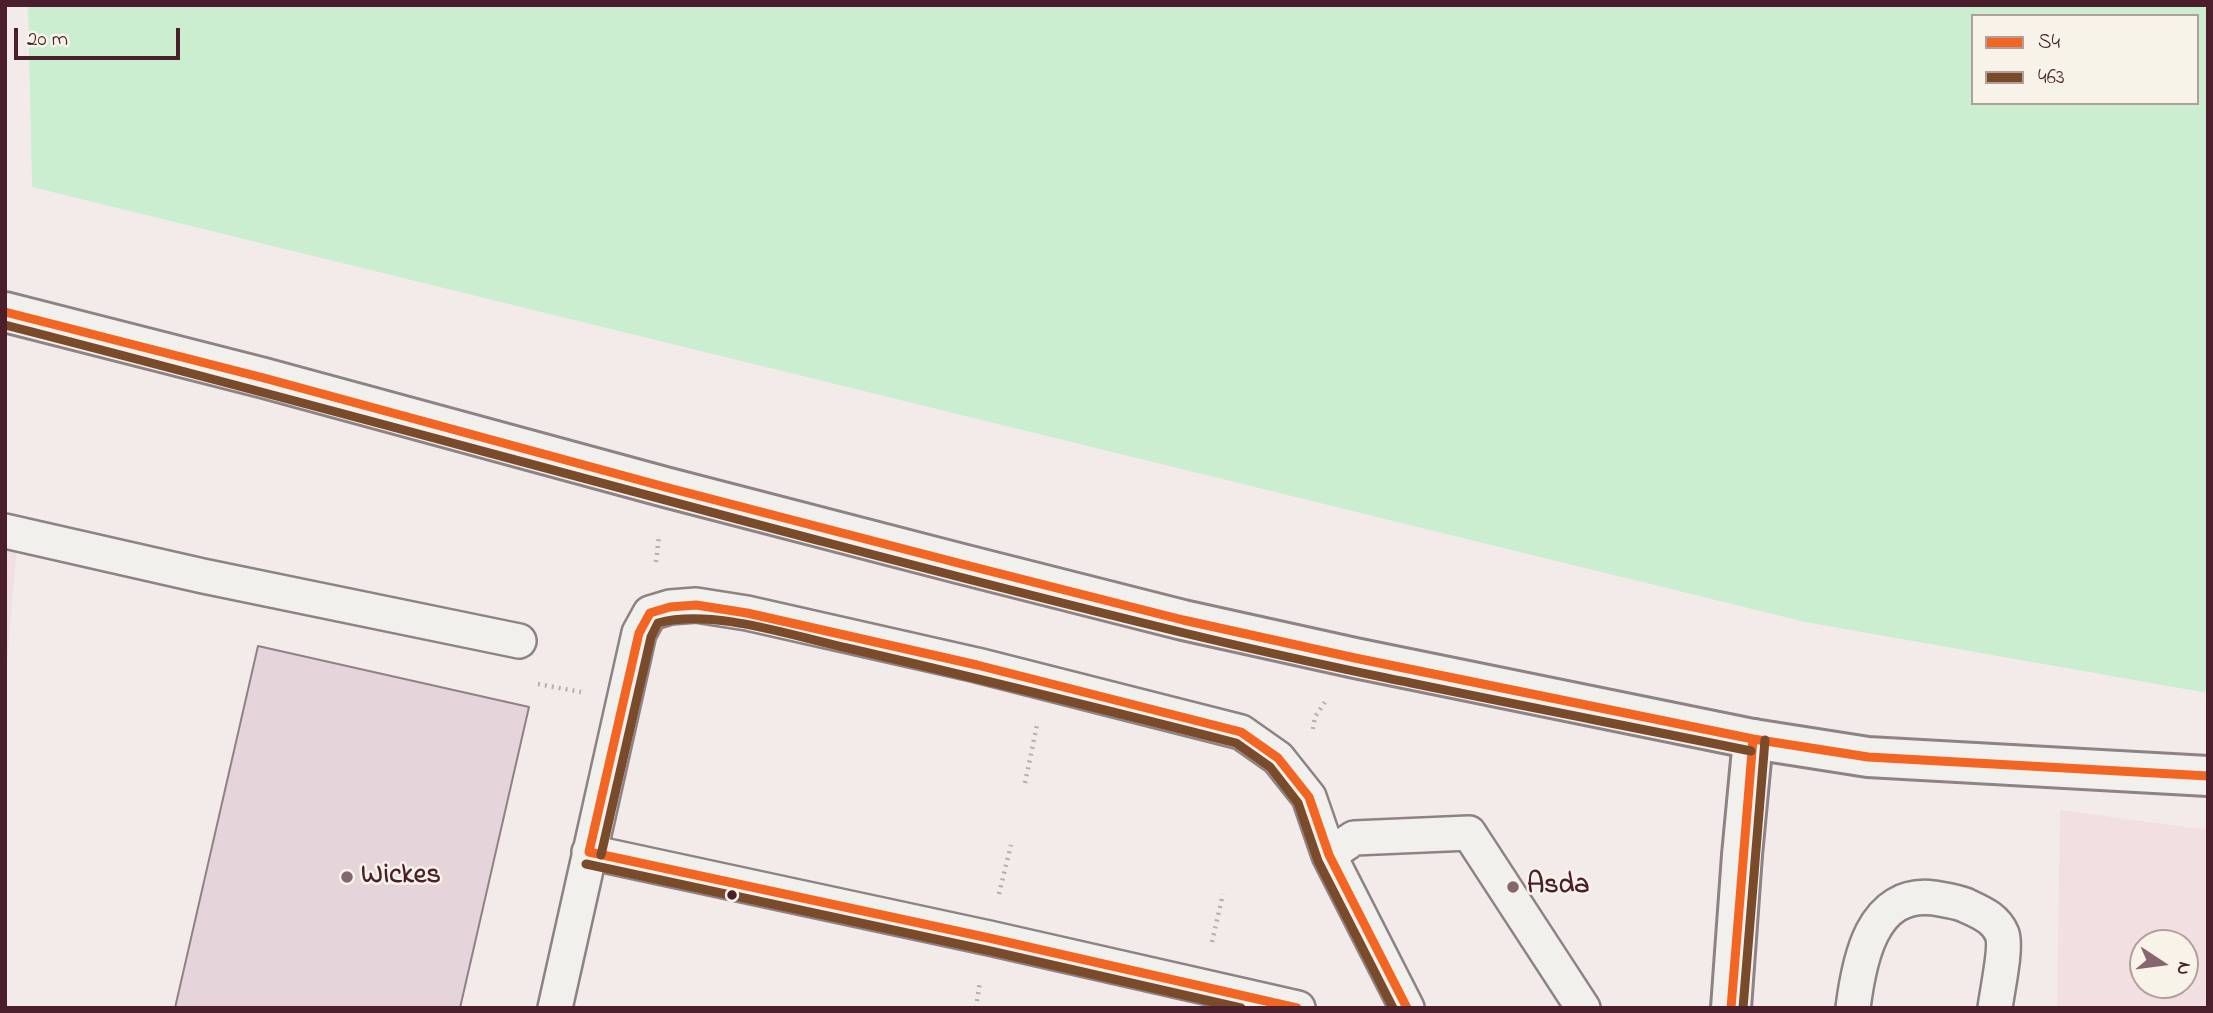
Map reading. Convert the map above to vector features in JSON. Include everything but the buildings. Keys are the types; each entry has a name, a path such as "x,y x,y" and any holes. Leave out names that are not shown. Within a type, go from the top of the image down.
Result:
{"main road":[{"path":"5,312 330,395 665,487 1183,620 1355,659 1754,739 1868,757 2208,776"},
{"path":"1731,1008 1754,739"}],"lane":[{"path":"5,531 203,576 519,640"},
{"path":"555,1008 639,633 650,613 670,607 695,605 747,613 1046,682 1241,732 1278,758 1309,797 1329,855 1398,1006"},
{"path":"1329,855 1353,838 1469,833 1583,1008"},
{"path":"589,852 989,938 1239,1002 1298,1008"},
{"path":"1853,1008 1857,980 1870,934 1889,908 1916,896 1956,901 1989,916 2002,934 2001,969 1995,1008"}],"path":[{"path":"650,613 665,487"},
{"path":"519,640 522,681 624,700"},
{"path":"1025,783 1046,682"},
{"path":"999,895 1011,845"},
{"path":"1212,944 1223,894"},
{"path":"976,1008 981,973"}],"shaded area":[{"path":"5,542 17,545 5,687"},
{"path":"2060,810 2208,830 2208,1008 2057,1008"}],"green space":[{"path":"28,5 2208,5 2208,693 1805,622 32,187"}],"transit line":[{"name":"S4","path":"5,312 264,378 958,563 1183,620 1355,658 1753,739 1868,757 2208,776"},
{"name":"463","path":"5,325 883,557 1176,631 1391,679 1751,751"},
{"name":"S4","path":"589,852 639,633 650,613 670,607 696,605 747,613 977,665 1241,732 1278,758 1309,797 1329,855 1407,1008"},
{"name":"463","path":"601,855 651,637 658,623 702,619 752,625 1236,743 1270,767 1298,803 1318,861 1393,1008"},
{"name":"S4","path":"1731,1008 1753,739"},
{"name":"463","path":"1743,1008 1765,740"},
{"name":"S4","path":"589,852 1297,1008"},
{"name":"463","path":"586,864 1241,1008"}],"place":[{"name":"Wickes","path":"347,877"},
{"name":"Asda","path":"1513,887"}]}
